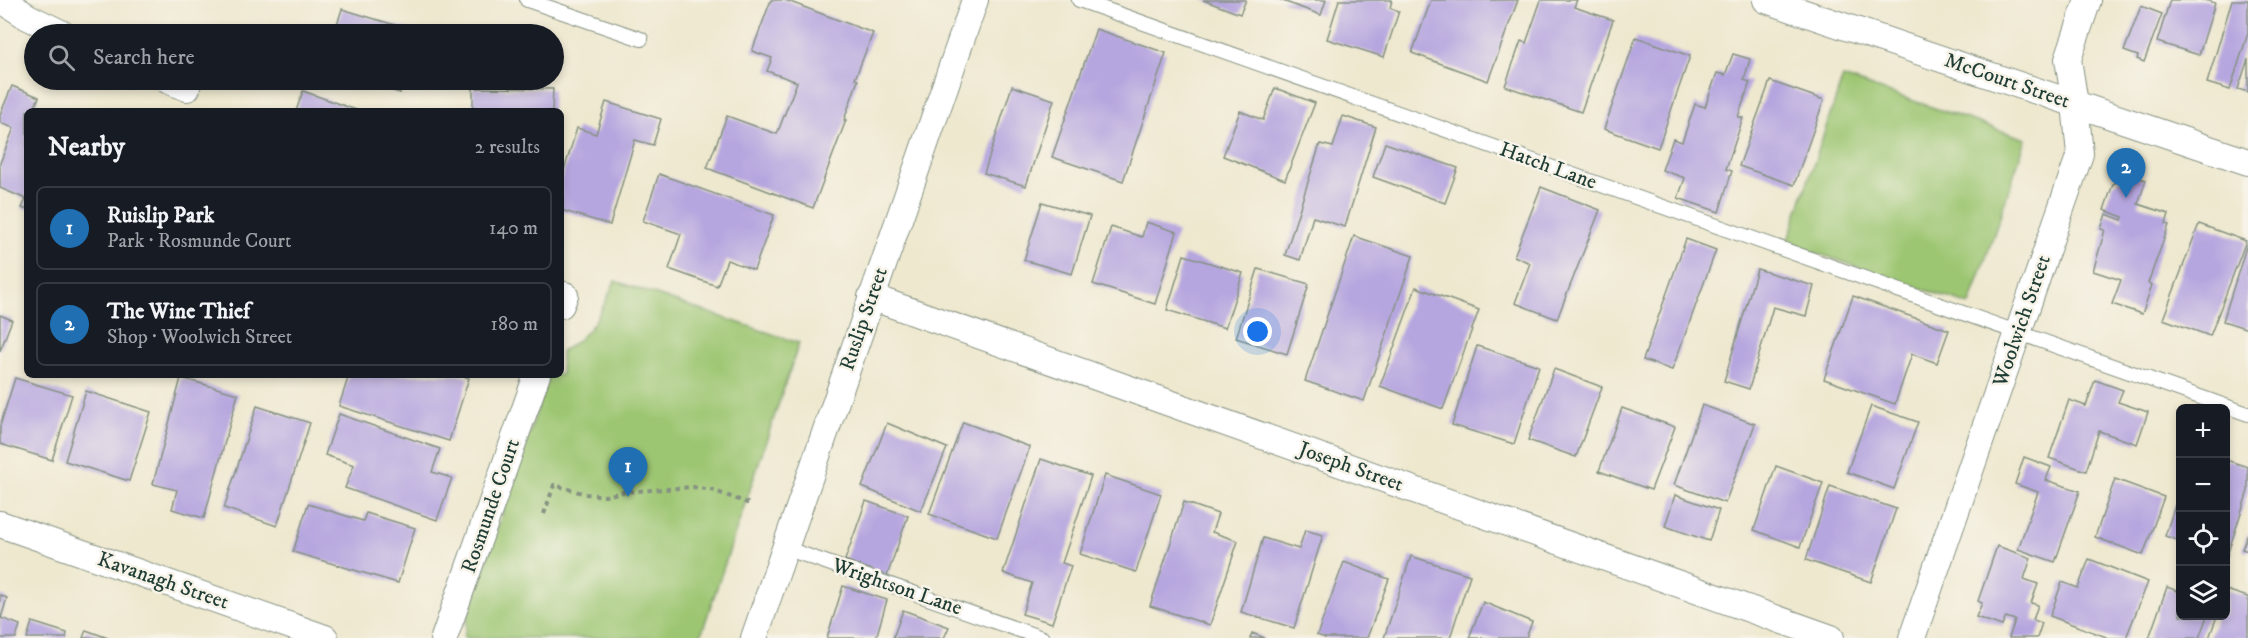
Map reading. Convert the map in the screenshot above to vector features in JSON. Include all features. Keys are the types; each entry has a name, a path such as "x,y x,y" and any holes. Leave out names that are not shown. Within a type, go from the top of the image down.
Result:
{"street":[{"path":"2,0 42,24"},
{"name":"Ruslip Street","path":"754,638 975,0"},
{"name":"McCourt Street","path":"1766,0 2248,162"},
{"name":"Woolwich Street","path":"1912,638 2080,154 2068,59 2088,0"},
{"name":"Joseph Street","path":"871,297 1831,638"},
{"name":"Rosmunde Court","path":"444,638 536,378"},
{"name":"Kavanagh Street","path":"0,524 325,638"}],"lane":[{"path":"527,0 641,39"},
{"name":"Hatch Lane","path":"1079,0 2248,414"},
{"name":"Wrightson Lane","path":"786,548 1042,638"}],"path":[{"path":"543,514 554,485 586,494 604,496 623,492 693,487 712,490 750,504"}],"green space":[{"path":"1843,77 2026,139 1970,305 1787,243"},
{"path":"615,281 799,343 700,638 464,638 467,619 548,378 564,378 564,349 588,330 600,312"}],"building":[{"path":"771,0 785,0 873,33 855,79 858,80 844,120 846,120 813,208 707,168 727,116 777,134 797,82 767,71 772,58 752,51"},
{"path":"1203,0 1246,0 1240,14"},
{"path":"1280,0 1326,0 1321,15"},
{"path":"1339,0 1392,0 1390,8 1399,11 1384,57 1327,39"},
{"path":"1431,0 1518,0 1488,81 1412,53"},
{"path":"1541,0 1577,0 1574,7 1613,20 1581,112 1505,86 1521,41 1526,43"},
{"path":"2170,0 2204,0 2215,3 2199,55 2157,42"},
{"path":"2232,0 2248,0 2248,33 2230,90 2207,83"},
{"path":"2141,6 2162,14 2144,62 2137,59 2138,56 2124,51"},
{"path":"342,9 392,24 337,24"},
{"path":"1096,29 1166,53 1123,181 1052,157"},
{"path":"1636,37 1690,56 1658,148 1604,129"},
{"path":"1733,54 1750,59 1744,80 1750,82 1738,117 1743,118 1726,169 1732,171 1719,212 1678,198 1685,178 1662,170 1673,139 1682,142 1695,104 1705,107 1717,73 1725,75"},
{"path":"2248,59 2248,92 2238,89"},
{"path":"1770,81 1824,100 1794,185 1739,166"},
{"path":"12,86 39,97 34,108 24,108 24,198 0,188 0,163 14,128 0,123 0,115"},
{"path":"1012,86 1054,100 1026,186 984,173"},
{"path":"1275,88 1315,103 1285,180 1223,156 1240,111 1263,120"},
{"path":"473,90 553,90 552,108 473,108"},
{"path":"303,91 351,108 297,108"},
{"path":"606,102 661,119 653,145 635,140 610,225 564,211 564,170 577,128 596,134"},
{"path":"1343,116 1376,127 1345,227 1313,217 1300,260 1285,255 1320,144 1333,147"},
{"path":"1385,143 1458,168 1445,203 1373,177"},
{"path":"659,174 774,215 754,270 727,260 717,286 669,269 681,234 643,221"},
{"path":"2129,174 2146,180 2138,204 2169,214 2166,224 2169,225 2148,283 2152,285 2142,314 2112,304 2121,280 2093,271 2105,230 2101,229 2106,214 2122,220 2123,217 2104,210 2113,184"},
{"path":"1541,187 1600,210 1557,319 1515,303 1530,263 1514,256"},
{"path":"1042,202 1090,216 1072,274 1024,260"},
{"path":"1146,222 1177,232 1155,304 1093,284 1111,227 1142,237"},
{"path":"2199,224 2246,241 2210,336 2163,319"},
{"path":"1354,236 1413,256 1364,401 1305,381"},
{"path":"1686,239 1716,250 1672,370 1643,360"},
{"path":"2248,244 2248,329 2223,321"},
{"path":"1184,255 1243,273 1225,328 1167,310"},
{"path":"1258,269 1309,284 1287,354 1236,338"},
{"path":"1757,269 1814,286 1806,316 1773,307 1749,389 1724,381"},
{"path":"1416,287 1479,310 1443,409 1380,386"},
{"path":"1853,296 1949,330 1937,363 1912,354 1895,404 1824,379"},
{"path":"0,315 12,320 0,351"},
{"path":"1477,346 1539,366 1514,444 1452,425"},
{"path":"1554,369 1602,387 1576,457 1528,440"},
{"path":"15,378 72,395 52,460 0,444 0,426"},
{"path":"181,378 238,394 204,518 172,509 177,490 153,484"},
{"path":"348,378 469,378 449,441 339,406"},
{"path":"2095,380 2123,390 2118,402 2148,412 2137,444 2099,431 2086,471 2049,458 2069,400 2086,406"},
{"path":"86,391 151,412 129,481 65,461"},
{"path":"1702,405 1755,424 1725,503 1674,485"},
{"path":"257,406 310,423 277,526 224,508"},
{"path":"1871,406 1918,422 1894,489 1847,472"},
{"path":"1622,408 1675,427 1651,490 1599,471"},
{"path":"339,414 440,449 432,472 452,478 437,520 345,488 354,465 325,455"},
{"path":"963,422 1030,447 997,538 929,514"},
{"path":"887,423 947,448 921,511 862,487"},
{"path":"2024,457 2051,467 2046,480 2080,491 2055,562 2018,549 2038,492 2015,484"},
{"path":"1041,459 1091,476 1062,563 1071,566 1052,623 1022,614 1032,583 1003,573"},
{"path":"2230,461 2248,467 2248,491 2230,547"},
{"path":"1776,466 1823,483 1800,547 1754,530"},
{"path":"1105,475 1161,494 1136,572 1080,554"},
{"path":"2115,479 2164,497 2143,555 2095,537"},
{"path":"1830,486 1896,509 1871,582 1806,560"},
{"path":"1675,495 1719,510 1709,541 1665,526"},
{"path":"866,501 908,516 887,576 845,560"},
{"path":"1184,502 1218,514 1212,532 1238,541 1210,625 1150,606"},
{"path":"2176,502 2176,540 2165,536"},
{"path":"308,504 363,521 366,513 415,528 398,583 293,552"},
{"path":"1305,530 1323,535 1294,628 1241,612 1263,538 1299,549"},
{"path":"2248,533 2248,551 2242,549"},
{"path":"1997,546 2031,558 2024,579 2038,584 2031,603 2038,605 2033,620 2042,623 2037,638 2009,638 2015,620 2006,617 2002,626 1976,617 1982,603 1978,601"},
{"path":"1411,556 1470,575 1450,638 1384,638"},
{"path":"2089,559 2148,582 2126,638 2109,638 2050,616 2062,582 2078,588"},
{"path":"1344,562 1389,579 1367,638 1325,638 1317,635"},
{"path":"843,586 887,600 876,638 827,638"},
{"path":"2167,587 2176,590 2176,620 2206,620 2199,638 2149,638"},
{"path":"2230,591 2248,597 2248,638 2209,638 2216,620 2230,620"},
{"path":"0,595 7,598 1,618 20,625 16,638 0,638"},
{"path":"1483,602 1532,622 1526,638 1469,638"},
{"path":"903,610 949,627 944,638 893,638"},
{"path":"32,622 67,633 66,638 27,638"},
{"path":"86,630 108,638 83,638"},
{"path":"1252,633 1265,638 1250,638"}],"place":[{"name":"The Wine Thief","path":"2126,198"},
{"name":"Ruislip Park","path":"628,497"}]}
